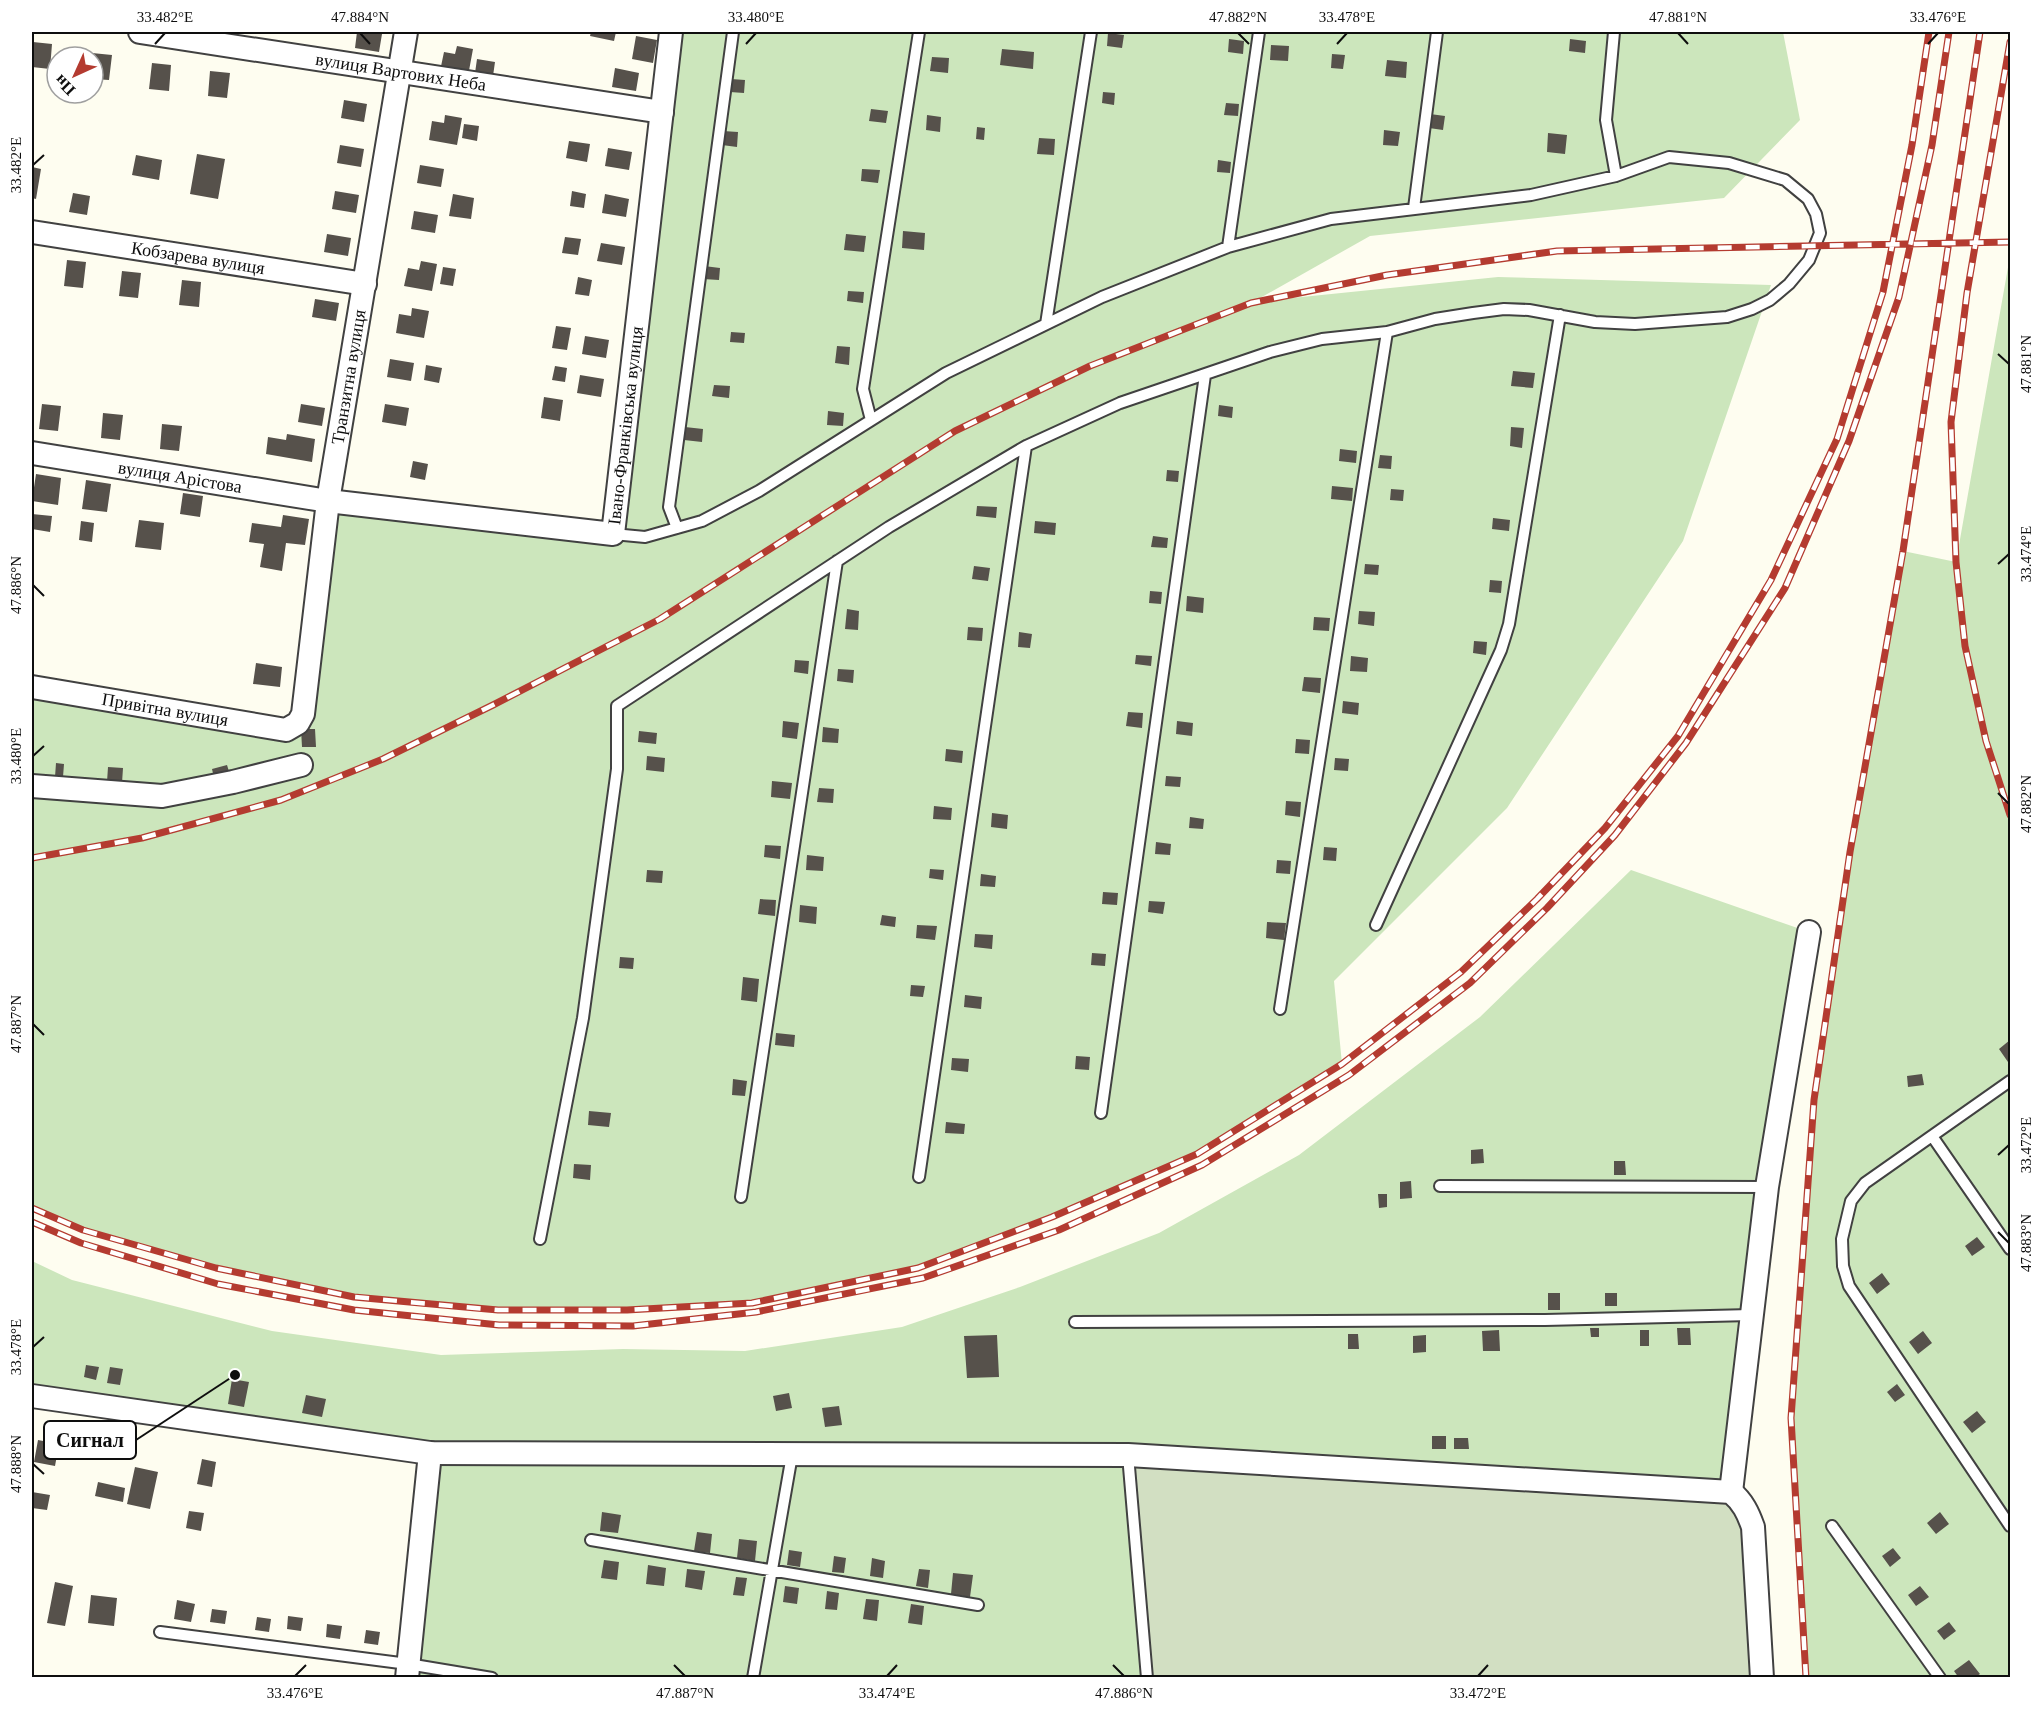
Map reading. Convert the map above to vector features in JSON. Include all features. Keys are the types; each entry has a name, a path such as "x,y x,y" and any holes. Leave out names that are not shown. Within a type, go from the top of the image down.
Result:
{"street":[{"name":"вулиця Вартових Неба","path":"140,32 662,112"},
{"name":"Транзитна вулиця","path":"298,723 303,714 328,501 406,32"},
{"name":"Івано-Франківська вулиця","path":"328,501 613,534 671,32"},
{"name":"Кобзарева вулиця","path":"32,232 365,284"},
{"name":"вулиця Арістова","path":"32,453 328,501"},
{"name":"Привітна вулиця","path":"32,687 286,730 298,723"},
{"path":"32,786 162,796 301,765"},
{"path":"1731,1492 1767,1187 1809,932"},
{"path":"32,1396 430,1453 1128,1455 1731,1492 1739,1498 1746,1509 1753,1527 1762,1677"},
{"path":"408,1671 430,1453"}],"lane":[{"path":"677,528 669,507 733,32"},
{"path":"871,420 863,389 919,32"},
{"path":"1046,324 1091,32"},
{"path":"1228,247 1259,32"},
{"path":"1414,208 1437,32"},
{"path":"1614,32 1606,120 1616,176"},
{"path":"540,1239 583,1018 617,769 617,706 889,527 1026,446 1120,403 1270,352 1312,342 1387,332 1435,319 1504,309 1560,315 1595,322 1635,324 1718,318 1752,309 1770,300 1789,284 1809,260 1820,232 1816,214 1808,199 1785,180 1729,163 1669,157 1616,176 1531,195 1331,219 1228,247 1102,297 946,373 759,491 702,521 645,537 613,534"},
{"path":"1376,925 1501,650 1509,624 1560,315"},
{"path":"1280,1009 1387,332"},
{"path":"1101,1113 1205,375"},
{"path":"919,1177 1026,446"},
{"path":"741,1197 837,561"},
{"path":"2010,1081 1865,1183 1851,1201 1842,1239 1843,1266 1849,1286 2010,1526"},
{"path":"1932,1136 2010,1249"},
{"path":"1440,1186 1767,1187"},
{"path":"1075,1322 1545,1320 1751,1315"},
{"path":"753,1677 792,1455"},
{"path":"1128,1455 1147,1677"},
{"path":"1832,1526 1940,1677"},
{"path":"591,1540 978,1605"},
{"path":"160,1632 408,1671 492,1677"}],"green space":[{"path":"672,32 1783,32 1800,120 1724,198 1370,236 1253,302 1498,277 1771,285 1683,541 1507,808 1334,981 1342,1064 1197,1154 1052,1217 918,1268 752,1303 627,1310 498,1310 354,1297 216,1268 83,1230 32,1208 32,687 298,723 328,501 613,534"},
{"path":"2010,256 2010,1677 1806,1678 1791,1418 1814,1100 1850,852 1903,551 1956,562"},
{"path":"1631,870 1809,932 1731,1492 1147,1677 407,1677 430,1453 32,1396 32,1261 72,1280 272,1331 441,1355 623,1349 745,1351 902,1327 1020,1287 1159,1233 1299,1155 1480,1017"},
{"path":"1128,1455 1739,1498 1762,1677 1147,1677"}],"building":[{"path":"357,32 382,34 379,52 355,48"},
{"path":"591,32 616,32 614,41 590,36"},
{"path":"1108,33 1124,35 1122,48 1107,46"},
{"path":"636,36 657,40 653,63 632,59"},
{"path":"1229,39 1244,41 1243,54 1228,52"},
{"path":"1570,39 1586,41 1585,53 1569,51"},
{"path":"33,42 52,44 45,45 45,68 32,67"},
{"path":"1271,45 1289,46 1288,61 1270,60"},
{"path":"457,46 473,49 468,76 440,71 444,52 455,54"},
{"path":"1002,49 1034,52 1033,69 1000,65"},
{"path":"105,54 112,55 109,80 105,80"},
{"path":"1332,54 1345,55 1343,69 1331,68"},
{"path":"932,57 949,58 948,73 930,71"},
{"path":"477,59 495,62 493,76 475,73"},
{"path":"1387,60 1407,62 1406,78 1385,76"},
{"path":"152,63 171,65 169,91 149,89"},
{"path":"615,68 639,73 636,91 612,87"},
{"path":"210,71 230,73 227,98 208,96"},
{"path":"731,79 745,80 744,93 730,92"},
{"path":"1103,92 1115,93 1114,105 1102,103"},
{"path":"344,100 367,104 364,122 341,118"},
{"path":"1226,103 1239,104 1238,116 1224,115"},
{"path":"871,109 888,111 886,123 869,121"},
{"path":"1430,114 1445,116 1443,130 1429,128"},
{"path":"445,115 462,118 457,145 429,140 432,121 444,123"},
{"path":"927,115 941,117 940,132 926,130"},
{"path":"464,124 479,126 477,141 462,138"},
{"path":"977,127 985,128 984,140 976,139"},
{"path":"1384,130 1400,132 1398,146 1383,145"},
{"path":"723,131 738,132 737,147 722,145"},
{"path":"1548,133 1567,135 1565,154 1547,152"},
{"path":"1039,138 1055,139 1054,155 1037,154"},
{"path":"569,141 590,144 587,162 566,158"},
{"path":"340,145 364,149 361,167 337,163"},
{"path":"608,148 632,152 629,170 605,166"},
{"path":"197,154 225,159 218,199 190,194"},
{"path":"136,155 162,160 159,180 132,175"},
{"path":"1218,160 1231,162 1230,173 1217,172"},
{"path":"420,165 444,169 441,187 417,183"},
{"path":"32,167 41,169 36,199 32,198"},
{"path":"862,169 880,170 878,183 861,181"},
{"path":"335,191 359,195 356,213 332,209"},
{"path":"572,191 586,194 584,208 570,206"},
{"path":"73,193 90,196 87,215 69,212"},
{"path":"453,194 474,198 471,219 449,216"},
{"path":"605,194 629,199 626,217 602,213"},
{"path":"414,211 438,215 435,233 411,229"},
{"path":"903,231 925,233 924,250 902,248"},
{"path":"327,234 351,238 348,256 324,252"},
{"path":"846,234 866,236 864,252 844,250"},
{"path":"565,237 581,239 578,255 562,253"},
{"path":"601,243 625,247 622,265 597,261"},
{"path":"67,260 86,262 83,288 64,286"},
{"path":"421,261 437,264 432,291 404,286 408,268 419,270"},
{"path":"704,266 720,268 719,280 703,279"},
{"path":"443,267 456,269 453,286 440,284"},
{"path":"122,271 141,273 138,298 119,296"},
{"path":"578,277 592,280 589,296 575,294"},
{"path":"182,280 201,282 199,307 179,305"},
{"path":"848,291 864,292 863,303 847,301"},
{"path":"315,299 339,303 336,321 312,317"},
{"path":"412,308 429,311 424,338 396,333 399,314 411,316"},
{"path":"556,326 571,328 567,350 552,348"},
{"path":"731,332 745,333 744,343 730,342"},
{"path":"585,336 609,340 606,358 582,354"},
{"path":"837,346 850,347 849,365 835,363"},
{"path":"390,359 414,363 411,381 387,377"},
{"path":"426,365 442,368 439,383 424,380"},
{"path":"555,366 567,368 565,382 552,380"},
{"path":"1513,371 1535,373 1533,388 1511,386"},
{"path":"580,375 604,379 601,397 577,393"},
{"path":"714,385 730,386 729,398 712,396"},
{"path":"544,397 563,400 560,421 541,418"},
{"path":"42,404 61,406 58,431 39,429"},
{"path":"301,404 325,408 322,426 298,422"},
{"path":"385,404 409,408 406,426 382,422"},
{"path":"1219,405 1233,407 1232,418 1218,416"},
{"path":"828,411 844,413 843,426 827,425"},
{"path":"103,413 123,415 120,440 101,438"},
{"path":"162,424 182,426 179,451 160,449"},
{"path":"685,427 703,429 702,442 684,440"},
{"path":"1511,427 1524,428 1522,448 1510,446"},
{"path":"287,434 315,439 312,462 266,454 268,437 286,440"},
{"path":"1340,449 1357,451 1356,463 1339,461"},
{"path":"1380,455 1392,456 1391,469 1378,468"},
{"path":"413,461 428,464 425,480 410,477"},
{"path":"1167,470 1179,471 1178,482 1166,481"},
{"path":"36,474 61,478 58,505 32,501"},
{"path":"86,480 111,484 107,512 82,509"},
{"path":"1332,486 1353,488 1352,501 1331,499"},
{"path":"1391,489 1404,490 1403,501 1390,500"},
{"path":"183,493 203,496 200,517 180,514"},
{"path":"977,506 997,507 996,518 976,516"},
{"path":"32,514 52,516 50,532 32,529"},
{"path":"283,515 309,519 305,545 286,543 282,571 260,567 264,544 249,542 252,523 281,527"},
{"path":"1493,518 1510,520 1509,531 1492,529"},
{"path":"139,520 164,523 161,550 135,547"},
{"path":"81,521 94,523 92,542 79,540"},
{"path":"1035,521 1056,523 1055,535 1034,533"},
{"path":"1153,536 1168,538 1167,548 1151,547"},
{"path":"1365,564 1379,565 1378,575 1364,574"},
{"path":"974,566 990,568 988,581 972,579"},
{"path":"1490,580 1502,581 1501,593 1489,592"},
{"path":"1150,591 1162,592 1161,604 1149,603"},
{"path":"1187,596 1204,598 1203,613 1186,611"},
{"path":"847,609 859,611 858,630 845,629"},
{"path":"1359,611 1375,612 1374,626 1358,624"},
{"path":"1314,617 1330,618 1329,631 1313,630"},
{"path":"968,627 983,628 982,641 967,640"},
{"path":"1019,632 1032,634 1030,648 1018,647"},
{"path":"1474,641 1487,642 1486,655 1473,653"},
{"path":"1136,655 1152,656 1151,666 1135,664"},
{"path":"1351,656 1368,658 1367,672 1350,671"},
{"path":"795,660 809,661 808,674 794,672"},
{"path":"256,663 282,667 280,687 253,684"},
{"path":"838,669 854,670 853,683 837,681"},
{"path":"1304,677 1321,678 1320,693 1302,691"},
{"path":"1343,701 1359,703 1358,715 1342,713"},
{"path":"1128,712 1143,713 1142,728 1126,726"},
{"path":"783,721 799,723 797,739 782,737"},
{"path":"1177,721 1193,723 1192,736 1176,734"},
{"path":"823,727 839,729 838,743 822,742"},
{"path":"301,729 315,729 316,747 302,747"},
{"path":"639,731 657,733 656,744 638,742"},
{"path":"1296,739 1310,740 1309,754 1295,753"},
{"path":"946,749 963,751 962,763 945,761"},
{"path":"647,756 665,758 664,772 646,770"},
{"path":"1335,758 1349,759 1348,771 1334,770"},
{"path":"56,763 64,764 63,777 55,777"},
{"path":"227,765 231,778 215,782 212,769"},
{"path":"108,767 123,768 122,783 107,782"},
{"path":"1166,776 1181,777 1180,787 1165,786"},
{"path":"772,781 792,783 790,799 771,797"},
{"path":"819,788 834,789 833,803 817,802"},
{"path":"1286,801 1301,802 1300,817 1285,815"},
{"path":"934,806 952,808 951,820 933,819"},
{"path":"992,813 1008,815 1007,829 991,827"},
{"path":"1190,817 1204,819 1203,829 1189,828"},
{"path":"1156,842 1171,844 1170,855 1155,854"},
{"path":"765,845 781,846 780,859 764,857"},
{"path":"1324,847 1337,848 1336,861 1323,860"},
{"path":"807,855 824,857 823,871 806,870"},
{"path":"1277,860 1291,861 1290,874 1276,873"},
{"path":"930,869 944,870 943,880 929,878"},
{"path":"647,870 663,871 662,883 646,882"},
{"path":"981,874 996,876 995,887 980,886"},
{"path":"1103,892 1118,893 1117,905 1102,904"},
{"path":"760,899 776,900 775,916 758,914"},
{"path":"1149,901 1165,902 1163,914 1148,912"},
{"path":"800,905 817,907 816,924 799,922"},
{"path":"882,915 896,917 895,927 880,925"},
{"path":"1267,922 1286,923 1284,940 1266,938"},
{"path":"917,925 937,926 935,940 916,938"},
{"path":"975,934 993,935 992,949 974,947"},
{"path":"1092,953 1106,954 1105,966 1091,965"},
{"path":"620,957 634,958 633,969 619,968"},
{"path":"743,977 759,979 757,1002 741,1000"},
{"path":"911,985 925,986 923,997 910,996"},
{"path":"965,995 982,997 981,1009 964,1007"},
{"path":"776,1033 795,1035 794,1047 775,1045"},
{"path":"2010,1040 2010,1060 2008,1062 1999,1049"},
{"path":"1076,1056 1090,1057 1089,1070 1075,1069"},
{"path":"952,1058 969,1059 968,1072 951,1070"},
{"path":"1922,1074 1924,1085 1908,1087 1907,1076"},
{"path":"733,1079 747,1081 745,1096 732,1095"},
{"path":"589,1111 611,1113 609,1127 588,1125"},
{"path":"946,1122 965,1124 964,1134 945,1133"},
{"path":"1483,1149 1484,1163 1471,1164 1471,1150"},
{"path":"1614,1161 1625,1161 1626,1175 1614,1175"},
{"path":"574,1164 591,1165 590,1180 573,1178"},
{"path":"1411,1181 1412,1198 1400,1199 1400,1182"},
{"path":"1378,1194 1387,1194 1387,1207 1379,1208"},
{"path":"1977,1237 1985,1247 1972,1256 1965,1246"},
{"path":"1882,1273 1890,1284 1877,1294 1869,1283"},
{"path":"1548,1293 1560,1293 1560,1310 1548,1310"},
{"path":"1605,1293 1617,1293 1617,1306 1605,1306"},
{"path":"1590,1328 1599,1328 1599,1337 1591,1337"},
{"path":"1677,1328 1690,1328 1691,1345 1678,1345"},
{"path":"1499,1330 1500,1351 1483,1351 1482,1331"},
{"path":"1640,1330 1649,1330 1649,1346 1640,1346"},
{"path":"1923,1331 1932,1343 1918,1354 1909,1342"},
{"path":"1348,1334 1358,1334 1359,1349 1348,1349"},
{"path":"997,1335 999,1377 967,1378 964,1336"},
{"path":"1426,1335 1426,1352 1413,1353 1413,1336"},
{"path":"86,1365 99,1367 96,1380 84,1377"},
{"path":"110,1367 123,1369 120,1385 107,1383"},
{"path":"232,1379 249,1382 244,1407 228,1404"},
{"path":"1897,1384 1905,1395 1895,1402 1887,1392"},
{"path":"789,1393 792,1408 776,1411 773,1396"},
{"path":"306,1395 326,1399 322,1417 302,1413"},
{"path":"839,1406 842,1425 825,1427 822,1408"},
{"path":"1977,1411 1986,1422 1972,1433 1963,1422"},
{"path":"1432,1436 1446,1436 1446,1449 1432,1449"},
{"path":"1454,1438 1468,1438 1469,1449 1454,1449"},
{"path":"38,1440 59,1444 55,1466 34,1462"},
{"path":"202,1459 216,1462 212,1487 197,1484"},
{"path":"135,1467 158,1472 150,1509 127,1504"},
{"path":"98,1482 125,1488 123,1502 95,1496"},
{"path":"32,1492 50,1495 47,1510 32,1508"},
{"path":"189,1511 204,1513 201,1531 186,1528"},
{"path":"602,1512 621,1515 618,1533 600,1531"},
{"path":"1940,1512 1949,1524 1936,1534 1927,1523"},
{"path":"697,1532 712,1534 710,1553 694,1551"},
{"path":"739,1539 757,1541 755,1561 737,1558"},
{"path":"1893,1548 1901,1558 1890,1567 1882,1556"},
{"path":"789,1550 802,1552 800,1567 787,1565"},
{"path":"834,1556 846,1558 844,1573 832,1572"},
{"path":"872,1558 885,1561 883,1578 870,1576"},
{"path":"604,1560 619,1562 617,1580 601,1578"},
{"path":"648,1565 666,1568 664,1586 646,1584"},
{"path":"687,1569 705,1571 702,1590 685,1587"},
{"path":"919,1569 930,1570 928,1588 916,1586"},
{"path":"953,1573 973,1575 970,1597 951,1594"},
{"path":"736,1577 747,1578 744,1596 733,1595"},
{"path":"55,1582 73,1586 65,1626 47,1623"},
{"path":"785,1586 799,1588 797,1604 783,1602"},
{"path":"1920,1586 1929,1597 1916,1606 1908,1595"},
{"path":"827,1591 839,1593 837,1610 825,1609"},
{"path":"91,1595 117,1598 114,1626 88,1623"},
{"path":"866,1599 879,1600 877,1621 863,1619"},
{"path":"177,1600 195,1604 191,1622 174,1619"},
{"path":"911,1604 924,1606 922,1625 908,1623"},
{"path":"212,1609 227,1611 225,1624 210,1622"},
{"path":"288,1616 303,1618 301,1631 287,1629"},
{"path":"257,1617 271,1619 269,1632 255,1630"},
{"path":"1949,1622 1956,1631 1944,1640 1937,1631"},
{"path":"327,1624 342,1626 340,1639 326,1637"},
{"path":"366,1630 380,1632 378,1645 364,1643"},
{"path":"1969,1660 1980,1674 1974,1678 1959,1678 1954,1671"}],"railway":[{"path":"32,1208 83,1230 216,1268 354,1297 498,1310 627,1310 752,1303 918,1268 1052,1217 1197,1154 1342,1064 1461,972 1537,899 1605,828 1678,736 1771,580 1837,439 1883,292 1912,145 1929,32"},
{"path":"32,1222 81,1243 218,1284 354,1310 499,1325 633,1326 756,1312 923,1278 1059,1230 1202,1165 1349,1075 1470,983 1547,908 1615,835 1686,743 1785,588 1849,441 1899,297 1932,145 1949,32"},
{"path":"1806,1678 1791,1418 1814,1100 1850,852 1903,551 1980,32"},
{"path":"2010,42 1967,293 1951,422 1956,562 1965,646 1986,741 2010,815"},
{"path":"32,858 142,838 281,800 383,759 660,619 955,431 1090,366 1251,303 1387,275 1557,251 2010,242"}],"place":[{"name":"Сигнал","path":"235,1375"}]}
